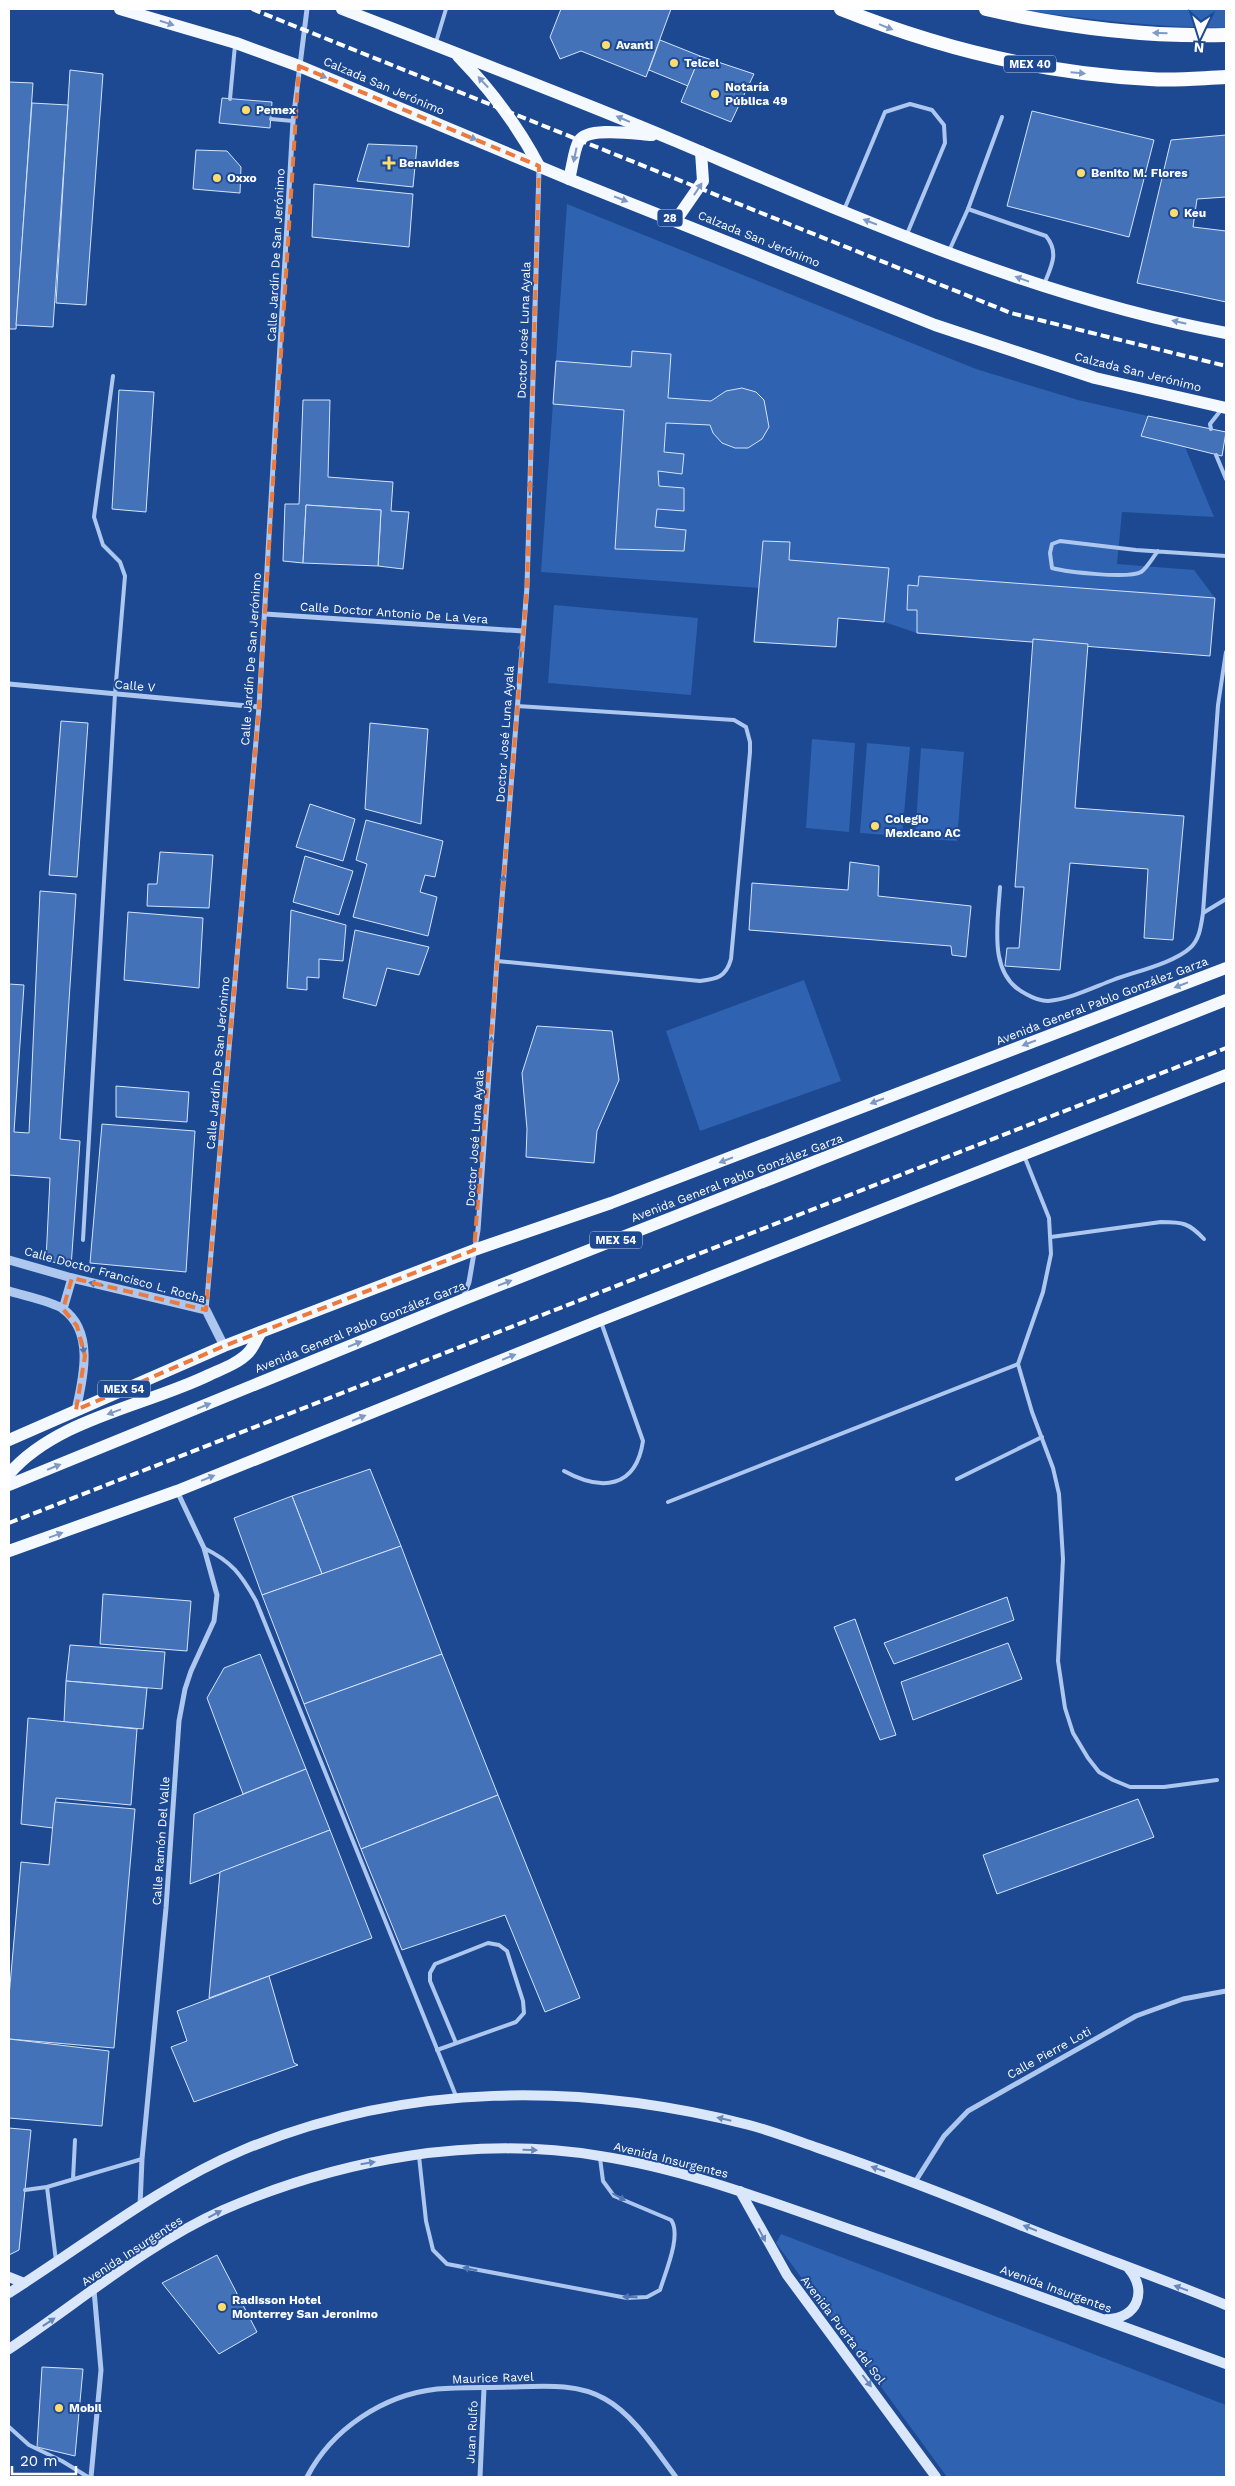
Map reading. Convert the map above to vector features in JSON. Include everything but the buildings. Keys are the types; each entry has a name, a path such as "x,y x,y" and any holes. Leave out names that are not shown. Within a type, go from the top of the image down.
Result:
{"highway":[{"name":"MEX 40","path":"841,9 897,31 1064,72 1152,80 1226,77"},
{"path":"986,9 1042,22 1125,31 1226,35"}],"main road":[{"name":"Calzada San Jerónimo","path":"120,9 236,43 299,66 569,179 676,220 935,325 1095,378 1225,408"},
{"path":"342,9 362,12 435,45 662,135 844,212 948,253 1043,287 1099,303 1226,333"},
{"path":"456,53 490,89 520,130 539,166"},
{"path":"569,179 577,142 584,135 598,132 662,135"},
{"path":"676,220 703,181 701,152"},
{"name":"Avenida General Pablo González Garza","path":"9,1440 260,1332 474,1250 611,1204 1226,968"},
{"name":"Avenida General Pablo González Garza","path":"9,1485 462,1300 1226,1000"},
{"path":"9,1552 177,1491 601,1320 1226,1075"},
{"path":"9,1474 31,1452 86,1422 182,1388 238,1361 249,1352 260,1332"},
{"path":"9,2293 175,2185 239,2152 280,2136 328,2121 456,2096 543,2094 588,2097 699,2114 753,2126 916,2182 1129,2269 1226,2305"},
{"name":"Avenida Insurgentes","path":"9,2349 164,2242 221,2211 289,2185 350,2166 419,2155 492,2149 600,2156 662,2169 740,2191 1226,2364"},
{"name":"Avenida Puerta del Sol","path":"740,2191 787,2275 936,2477"},
{"path":"1104,2320 1122,2317 1136,2304 1138,2285 1129,2269"},
{"path":"9,2277 24,2283"}],"street":[{"name":"Calle Jardín De San Jerónimo","path":"206,1310 259,707 293,121 307,9"},
{"name":"Doctor José Luna Ayala","path":"462,1300 469,1282 478,1230 487,1120 496,961 527,587 539,166"},
{"name":"Calle Doctor Antonio De La Vera","path":"265,614 522,631"},
{"name":"Calle V","path":"9,684 259,707"},
{"name":"Calle Doctor Francisco L. Rocha","path":"9,1260 72,1278 206,1310 224,1346"},
{"path":"63,1309 72,1278"},
{"path":"9,1291 63,1309 77,1326 84,1349 83,1373 76,1410"},
{"name":"Calle Ramón Del Valle","path":"140,2206 142,2159 166,1908 179,1721 191,1671 214,1621 217,1595 204,1548 177,1491"},
{"name":"Calle Pierre Loti","path":"916,2182 944,2136 968,2111 1136,2016 1183,1999 1226,1990"},
{"path":"90,2477 101,2370 94,2290"},
{"name":"Maurice Ravel","path":"307,2477 329,2445 357,2420 386,2403 406,2395 436,2390 544,2386 575,2388 604,2398 621,2410 676,2477"},
{"name":"Juan Rulfo","path":"480,2477 484,2388"}],"lane":[{"path":"435,45 446,9"},
{"path":"230,99 236,43"},
{"path":"844,212 885,112 910,104 932,110 944,125 945,143 906,236"},
{"path":"948,253 968,209 1002,117"},
{"path":"271,118 293,121"},
{"path":"968,209 1046,236 1051,243 1054,261 1043,287"},
{"path":"83,1240 115,694 125,576 120,562 103,545 94,517 113,376"},
{"path":"1211,429 1210,424 1225,408"},
{"path":"1216,454 1226,479"},
{"path":"1158,551 1141,572 1126,575 1065,572 1052,568 1050,554 1052,544 1060,541 1226,556"},
{"path":"1000,887 996,939 1004,972 1018,990 1033,998 1046,1001 1063,998 1182,954 1191,947 1199,934 1203,913 1218,705 1226,652"},
{"path":"496,961 700,981 722,976 728,970 731,959 750,752 750,742 746,728 734,720 517,706"},
{"path":"1203,913 1226,899"},
{"path":"1023,1155 1044,1203 1049,1218 1051,1237 1051,1254 1043,1292 1018,1364 1053,1468 1059,1494 1063,1559 1058,1661 1065,1708 1073,1733 1099,1772 1130,1787 1164,1786 1217,1780"},
{"path":"1051,1237 1161,1222 1179,1222 1192,1226 1204,1239"},
{"path":"564,1472 578,1479 608,1483 624,1478 635,1468 641,1456 643,1441 601,1320"},
{"path":"668,1502 1018,1364"},
{"path":"956,1479 1042,1437"},
{"path":"204,1548 220,1556 236,1568 256,1601 456,2096"},
{"path":"437,2050 456,2044 516,2022 524,2013 523,2001 507,1951 499,1946 488,1943 435,1964 430,1973 430,1981 456,2044"},
{"path":"73,2179 76,2140"},
{"path":"419,2155 426,2221 433,2250 447,2264 600,2294 627,2298 647,2297 660,2290 674,2246 675,2226 671,2220 614,2196 603,2181 600,2156"},
{"path":"25,2190 47,2187 142,2159"},
{"path":"47,2187 56,2261"},
{"path":"9,2427 29,2445 90,2477"}],"highlighted area":[{"path":"299,66 539,166 527,587 474,1250 224,1346 76,1410 85,1356 77,1326 63,1309 72,1278 206,1310 259,707"}],"shaded area":[{"path":"1017,9 1226,9 1226,28 1122,22"},
{"path":"567,204 976,369 1078,400 1148,416 1141,436 1185,447 1214,517 1122,512 1117,564 1194,570 1215,598 919,576 918,586 908,586 907,609 917,610 917,633 884,622 889,568 789,560 790,542 763,541 759,588 541,572"},
{"path":"554,605 698,618 691,695 548,683"},
{"path":"812,739 855,743 849,832 806,828"},
{"path":"867,743 910,747 902,836 860,833"},
{"path":"921,748 964,752 957,841 915,838"},
{"path":"804,980 841,1081 700,1131 666,1031"},
{"path":"781,2234 1226,2405 1226,2477 947,2477 776,2243"}],"railway":[{"path":"252,9 1011,313 1226,366"},
{"path":"9,1523 1226,1048"}],"place":[{"name":"Avanti","path":"606,45"},
{"name":"Telcel","path":"674,63"},
{"name":"Notaría Pública 49","path":"715,94"},
{"name":"Pemex","path":"246,110"},
{"name":"Benavides","path":"389,163"},
{"name":"Benito M. Flores","path":"1081,173"},
{"name":"Oxxo","path":"217,178"},
{"name":"Keu","path":"1174,213"},
{"name":"Colegio Mexicano AC","path":"875,826"},
{"name":"Radisson Hotel Monterrey San Jeronimo","path":"222,2307"},
{"name":"Mobil","path":"59,2408"}]}
